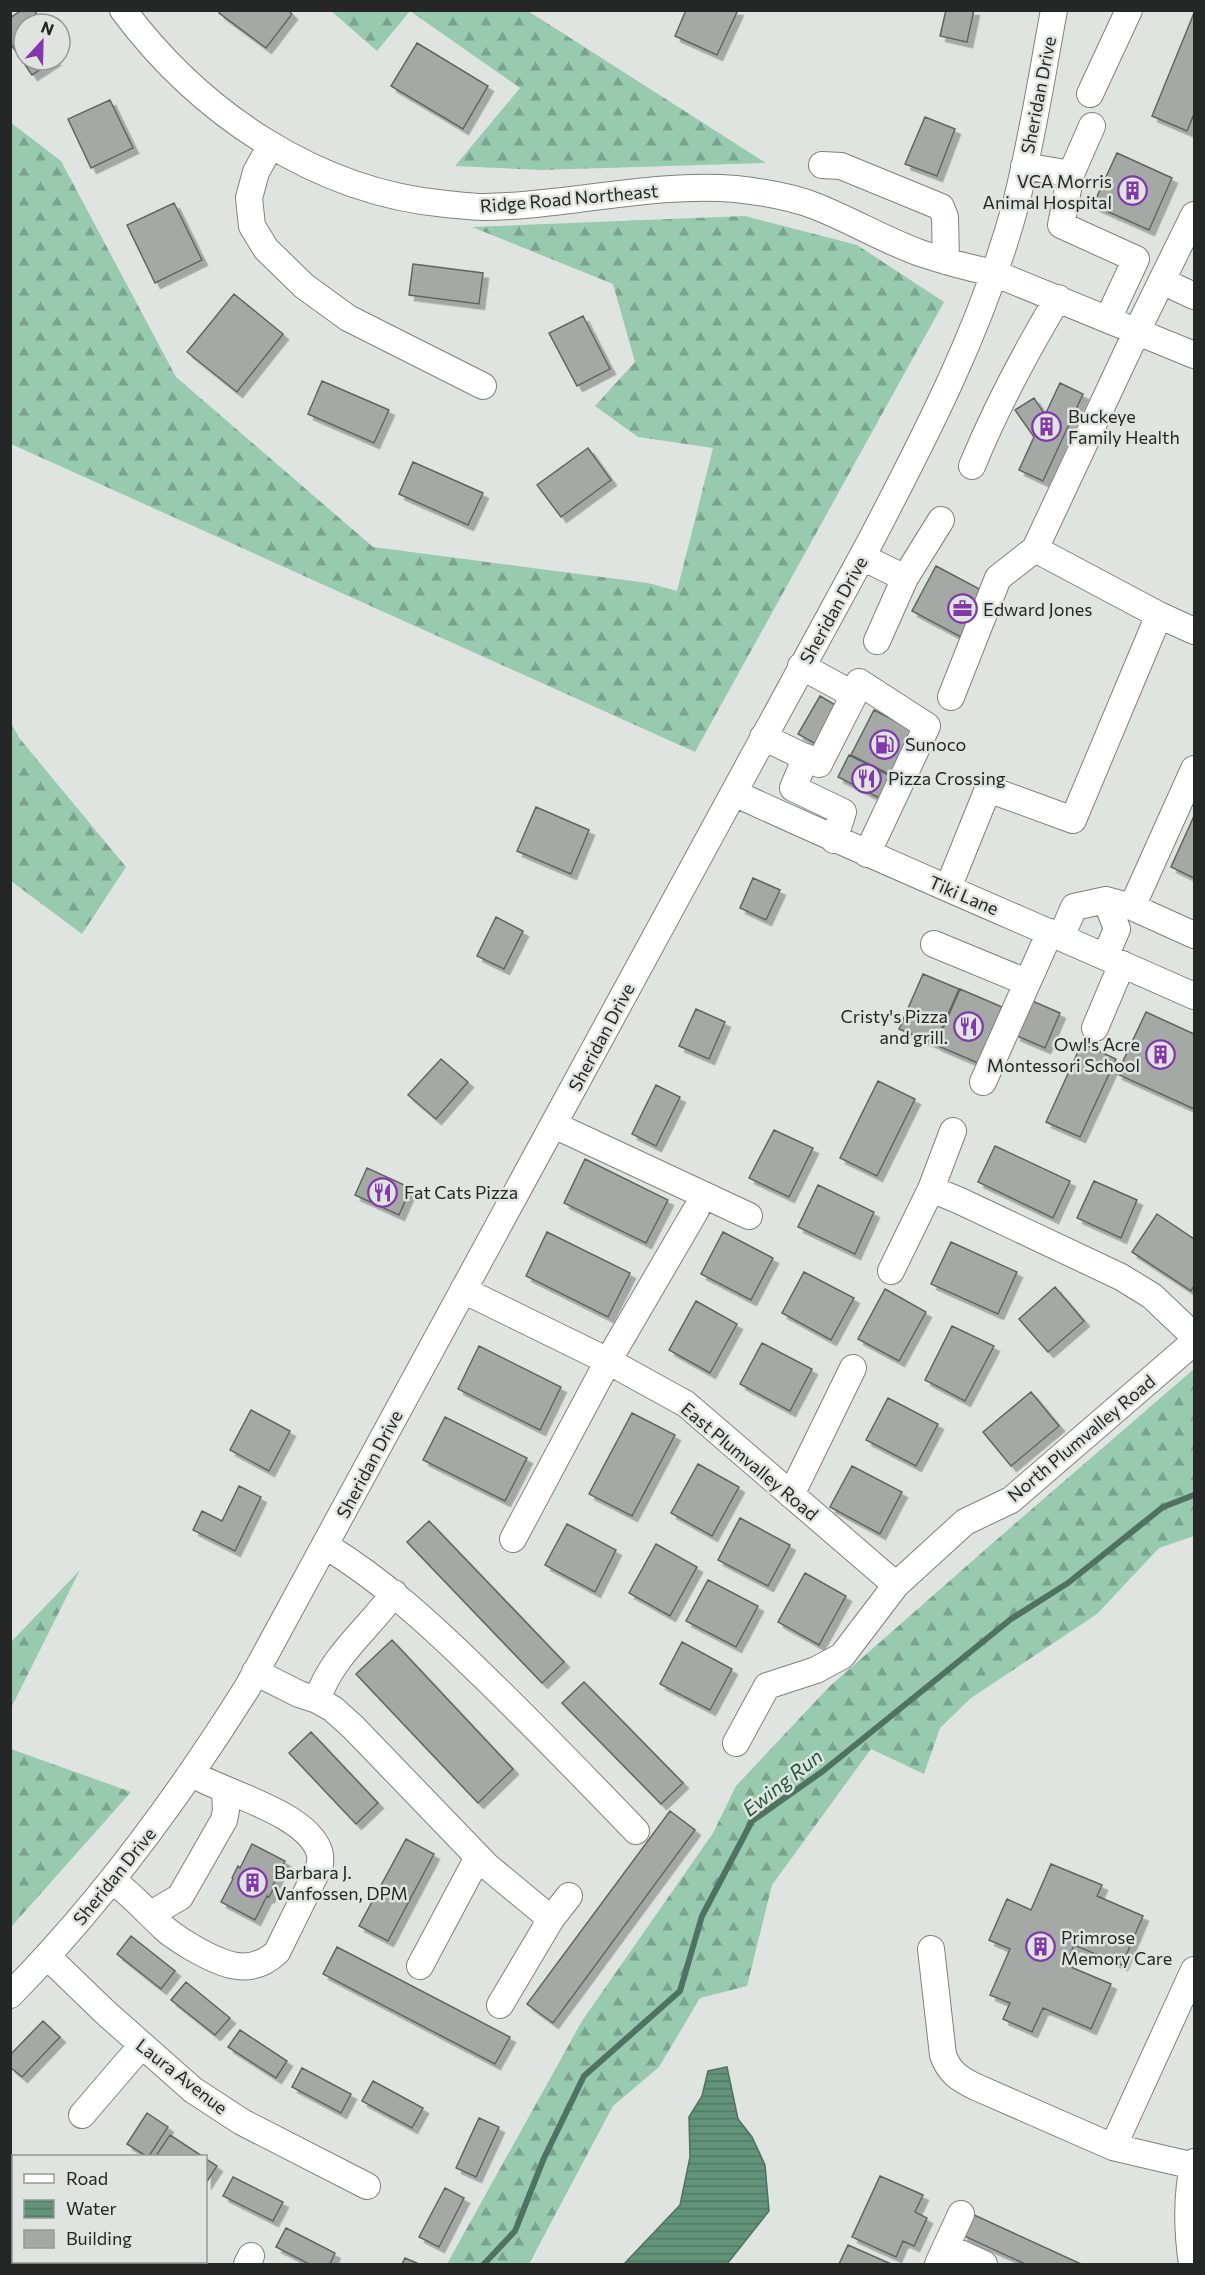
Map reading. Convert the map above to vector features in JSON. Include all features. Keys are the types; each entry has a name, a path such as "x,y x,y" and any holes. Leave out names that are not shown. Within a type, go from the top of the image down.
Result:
{"street":[{"name":"Ridge Road Northeast","path":"123,10 160,53 200,92 243,127 271,146 317,170 370,190 425,202 470,206 538,204 678,189 734,189 762,192 794,199 816,207 919,252 994,273 1194,356"},
{"name":"Sheridan Drive","path":"10,1995 48,1957 152,1830 192,1774 255,1672 326,1546 862,557 929,429 959,364 994,273 1016,204 1035,121 1054,10"},
{"path":"1090,94 1128,10"},
{"path":"1092,126 1071,174 1060,225 1136,259 1108,319"},
{"path":"271,146 256,172 249,198 252,226 266,249 304,286 340,313 483,386"},
{"path":"822,165 841,166 941,207 945,216 946,261"},
{"path":"1024,166 1071,174"},
{"path":"951,697 998,578 1035,549 1194,215"},
{"path":"1162,281 1194,296"},
{"path":"972,466 992,418 1023,357 1058,298"},
{"path":"877,641 905,578 941,520"},
{"path":"1035,549 1159,615 1194,631"},
{"path":"862,557 905,578"},
{"path":"948,888 988,789 1073,820 1159,615"},
{"path":"801,666 854,695"},
{"path":"764,737 819,764 859,682 927,726 867,854"},
{"path":"806,757 793,788 843,812 834,840"},
{"path":"1132,907 1194,769"},
{"name":"Tiki Lane","path":"734,793 834,840 1194,996"},
{"path":"1095,1028 1113,960 1117,928 1106,900"},
{"path":"983,1082 1026,982 1074,908 1106,900 1132,907 1194,935"},
{"path":"934,944 1026,982"},
{"path":"554,1125 749,1216"},
{"path":"891,1271 931,1189 953,1131"},
{"path":"931,1189 1121,1277 1152,1296 1194,1336"},
{"path":"513,1539 608,1361 696,1210"},
{"name":"East Plumvalley Road","path":"463,1290 608,1361 686,1404 896,1585"},
{"name":"North Plumvalley Road","path":"736,1743 766,1686 816,1670 842,1656 896,1585 965,1522 1011,1500 1194,1342"},
{"path":"791,1495 853,1368"},
{"path":"326,1546 352,1562 420,1614 523,1714 636,1831"},
{"path":"317,1700 324,1679 335,1662 394,1593"},
{"path":"255,1672 333,1709 478,1857 551,1919"},
{"path":"112,1880 164,1928 210,1958 244,1967 268,1960 277,1952 320,1865 320,1852 302,1827 238,1794 209,1784 192,1774"},
{"path":"151,1914 180,1897 224,1820 225,1790"},
{"path":"420,1966 478,1857"},
{"path":"500,2005 551,1919 569,1896"},
{"path":"931,1949 943,2055 946,2065 954,2075 976,2087 1113,2147 1194,2164 1188,2206 1188,2239 1192,2265"},
{"name":"Laura Avenue","path":"48,1957 193,2090 225,2111 367,2186"},
{"path":"1113,2147 1194,1970"},
{"path":"82,2115 142,2045"},
{"path":"961,2214 942,2256 984,2265"}],"green space":[{"path":"331,11 410,11 377,51"},
{"path":"410,11 528,11 766,163 541,170 455,166 520,88"},
{"path":"10,122 61,161 176,377 373,547 648,583 677,591 713,448 638,437 595,406 635,362 613,284 472,227 745,216 857,245 944,302 695,752 11,444"},
{"path":"11,723 20,739 126,867 82,934 11,881"},
{"path":"1194,1369 1194,1536 1159,1548 1097,1614 971,1698 940,1728 924,1774 871,1749 772,1885 747,1986 700,1998 659,2067 613,2106 529,2264 447,2264 582,2021 713,1833 736,1786 829,1687"},
{"path":"80,1570 11,1708 11,1642"},
{"path":"10,1749 131,1792 11,1927"}],"water":[{"path":"727,2067 738,2119 752,2137 765,2165 769,2211 727,2264 624,2264 680,2205 690,2157 689,2117 702,2096 708,2071"}],"building":[{"path":"34,10 35,12 19,12"},
{"path":"221,10 288,10 292,14 266,48 219,13"},
{"path":"686,10 738,10 717,55 675,36"},
{"path":"946,10 974,10 967,42 940,36"},
{"path":"1194,13 1194,114 1187,131 1152,116"},
{"path":"12,17 12,46 10,43 10,18"},
{"path":"417,43 488,86 463,129 391,86"},
{"path":"110,100 133,148 91,168 68,119"},
{"path":"925,117 955,129 937,176 905,164"},
{"name":"VCA Morris Animal Hospital","path":"1117,153 1172,178 1149,230 1093,205"},
{"path":"174,203 202,260 155,283 127,225"},
{"path":"413,264 483,273 479,304 409,295"},
{"path":"234,294 283,334 237,392 187,352"},
{"path":"583,316 610,369 577,386 549,333"},
{"path":"322,381 389,410 374,443 308,414"},
{"name":"Buckeye Family Health","path":"1060,383 1083,394 1043,481 1019,470 1034,437 1015,410 1034,398 1045,415"},
{"path":"588,448 611,480 561,517 537,485"},
{"path":"413,462 483,493 468,525 399,494"},
{"path":"936,566 985,592 961,637 912,611"},
{"path":"820,696 837,706 816,744 798,734"},
{"name":"Sunoco","path":"874,710 917,732 895,777 851,755"},
{"name":"Pizza Crossing","path":"849,755 896,779 885,801 838,777"},
{"path":"536,807 589,830 571,874 517,851"},
{"path":"1194,816 1194,878 1171,867"},
{"path":"753,878 780,890 766,920 740,908"},
{"path":"496,917 523,931 504,969 477,956"},
{"path":"923,974 959,989 935,1044 899,1029"},
{"name":"Cristy's Pizza and grill.","path":"960,989 1002,1007 978,1063 936,1045"},
{"path":"1030,1000 1060,1013 1045,1048 1015,1035"},
{"path":"696,1009 725,1022 709,1059 679,1046"},
{"name":"Owl's Acre Montessori School","path":"1146,1012 1194,1034 1194,1109 1117,1074"},
{"path":"1082,1043 1116,1059 1080,1137 1046,1122"},
{"path":"441,1059 468,1082 436,1119 408,1095"},
{"path":"878,1081 915,1099 877,1176 840,1158"},
{"path":"656,1085 680,1097 656,1146 632,1134"},
{"path":"774,1130 813,1148 789,1197 749,1178"},
{"path":"995,1146 1070,1181 1053,1218 978,1182"},
{"path":"585,1159 668,1200 646,1243 564,1203"},
{"name":"Fat Cats Pizza","path":"367,1168 411,1188 399,1215 355,1195"},
{"path":"1094,1181 1137,1200 1121,1238 1077,1218"},
{"path":"818,1185 874,1212 855,1254 798,1227"},
{"path":"1157,1214 1194,1239 1194,1286 1191,1291 1132,1252"},
{"path":"547,1232 630,1273 608,1317 526,1276"},
{"path":"723,1232 773,1258 751,1300 701,1274"},
{"path":"951,1242 1017,1272 998,1314 931,1284"},
{"path":"804,1272 854,1298 831,1340 782,1313"},
{"path":"1055,1287 1084,1321 1048,1352 1019,1319"},
{"path":"885,1289 926,1312 899,1361 858,1339"},
{"path":"696,1301 737,1324 710,1373 669,1350"},
{"path":"952,1326 994,1346 965,1401 925,1380"},
{"path":"762,1343 812,1369 790,1411 740,1384"},
{"path":"479,1346 561,1387 540,1430 458,1389"},
{"path":"1031,1392 1059,1426 1011,1466 983,1432"},
{"path":"888,1398 938,1424 916,1466 866,1440"},
{"path":"251,1410 290,1431 269,1471 230,1450"},
{"path":"632,1413 675,1435 632,1516 589,1494"},
{"path":"445,1417 527,1458 505,1501 423,1460"},
{"path":"698,1464 739,1487 712,1536 671,1513"},
{"path":"852,1466 902,1492 880,1534 830,1507"},
{"path":"239,1486 261,1497 235,1551 193,1530 202,1511 222,1521"},
{"path":"740,1518 790,1545 768,1586 718,1560"},
{"path":"429,1521 564,1662 542,1683 407,1542"},
{"path":"567,1524 616,1550 595,1592 545,1565"},
{"path":"656,1544 697,1567 670,1616 629,1593"},
{"path":"805,1573 846,1596 819,1645 778,1622"},
{"path":"708,1580 758,1606 736,1647 686,1621"},
{"path":"392,1640 513,1769 478,1803 356,1674"},
{"path":"682,1642 732,1669 710,1710 660,1684"},
{"path":"584,1682 683,1783 661,1804 562,1703"},
{"path":"311,1732 378,1803 356,1824 289,1753"},
{"path":"670,1811 695,1830 553,2023 527,2004"},
{"path":"406,1839 434,1854 388,1941 359,1926"},
{"name":"Barbara J. Vanfossen, DPM","path":"252,1844 285,1861 273,1885 275,1886 269,1897 267,1896 255,1920 221,1902 238,1866 240,1868"},
{"name":"Primrose Memory Care","path":"1051,1864 1102,1885 1097,1896 1143,1916 1122,1965 1074,1945 1066,1965 1111,1984 1091,2029 1043,2008 1032,2032 1003,2019 1010,2003 990,1995 1010,1949 989,1940 1007,1899 1031,1910"},
{"path":"131,1936 175,1971 161,1989 117,1954"},
{"path":"337,1947 510,2037 495,2064 323,1974"},
{"path":"186,1982 230,2018 215,2035 171,2000"},
{"path":"43,2021 60,2037 22,2077 10,2067 10,2055"},
{"path":"240,2030 287,2061 276,2078 228,2047"},
{"path":"302,2068 351,2094 341,2113 292,2087"},
{"path":"373,2081 423,2108 412,2128 362,2101"},
{"path":"147,2113 168,2127 150,2155 144,2155 127,2144"},
{"path":"479,2118 499,2127 476,2177 456,2168"},
{"path":"170,2135 200,2155 159,2155 157,2154"},
{"path":"207,2160 217,2166 207,2181"},
{"path":"12,2161 12,2178 10,2177"},
{"path":"880,2176 923,2195 915,2212 927,2218 914,2246 903,2241 896,2257 852,2237"},
{"path":"233,2177 283,2202 273,2221 223,2196"},
{"path":"445,2188 464,2198 439,2247 419,2237"},
{"path":"972,2214 1081,2264 1025,2264 962,2235"},
{"path":"286,2228 335,2253 330,2264 309,2264 276,2247"},
{"path":"848,2245 891,2264 839,2264"},
{"path":"405,2258 419,2264 402,2264"}],"waterway":[{"name":"Ewing Run","path":"484,2264 515,2231 544,2158 584,2076 680,1991 702,1916 752,1821 823,1771 1011,1619 1068,1583 1163,1507 1194,1495"}],"place":[{"name":"VCA Morris Animal Hospital","path":"1133,191"},
{"name":"Buckeye Family Health","path":"1047,426"},
{"name":"Edward Jones","path":"962,609"},
{"name":"Sunoco","path":"884,744"},
{"name":"Pizza Crossing","path":"867,778"},
{"name":"Cristy's Pizza and grill.","path":"969,1026"},
{"name":"Owl's Acre Montessori School","path":"1161,1054"},
{"name":"Fat Cats Pizza","path":"383,1192"},
{"name":"Barbara J. Vanfossen, DPM","path":"253,1882"},
{"name":"Primrose Memory Care","path":"1040,1947"}]}
